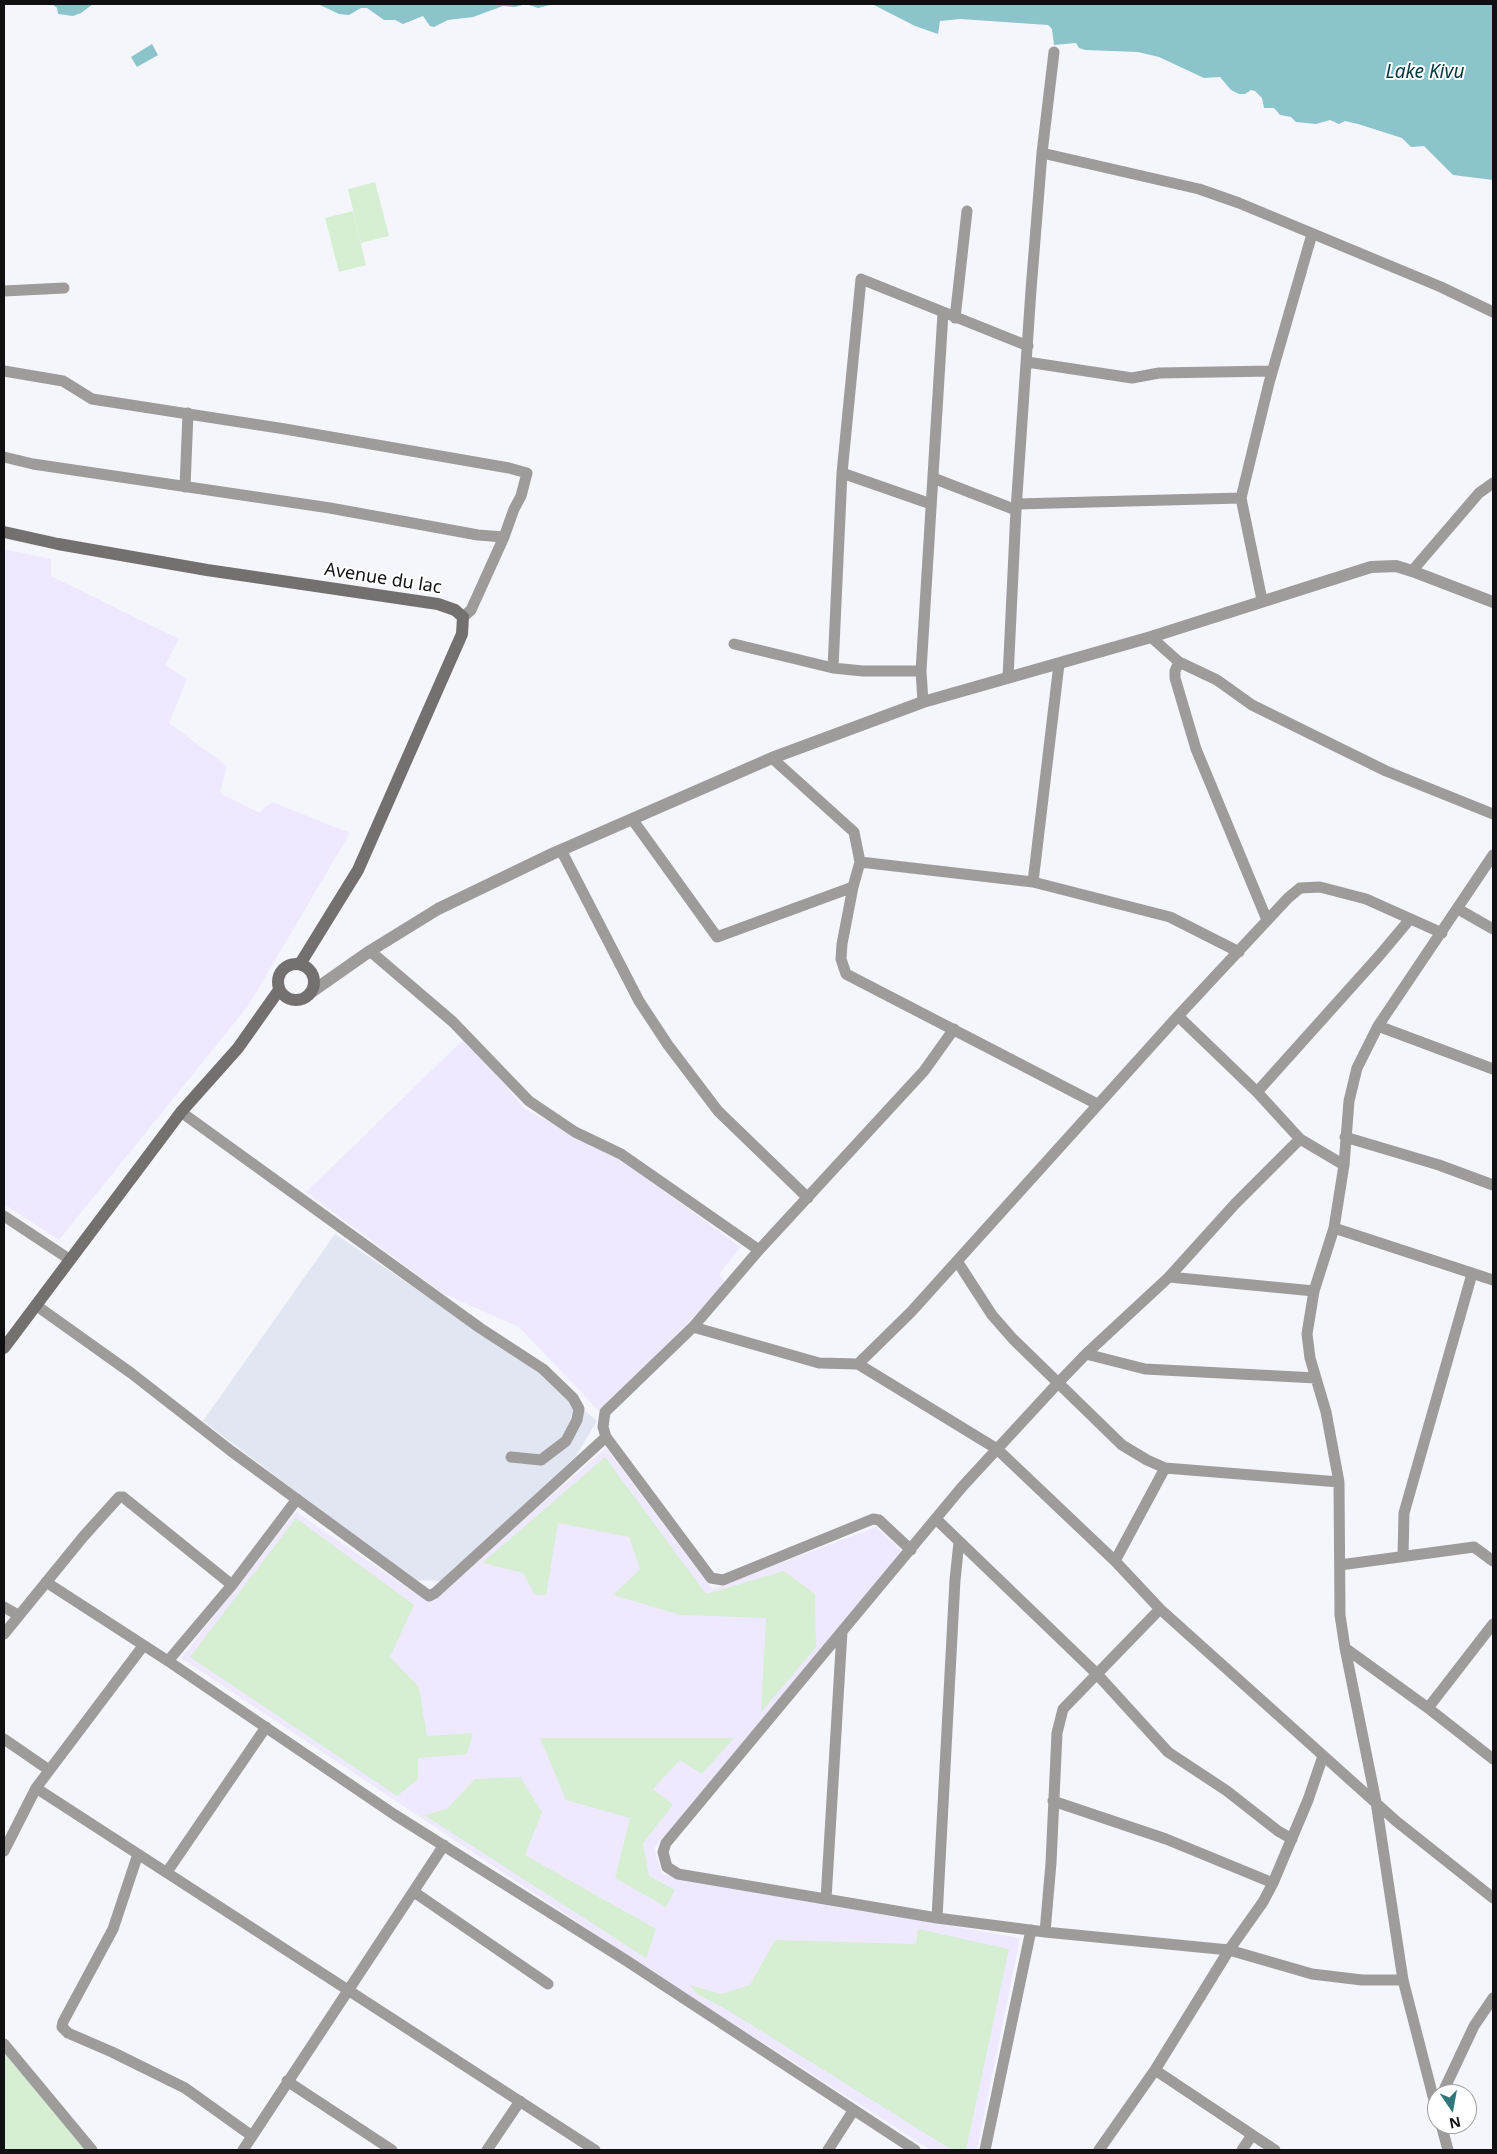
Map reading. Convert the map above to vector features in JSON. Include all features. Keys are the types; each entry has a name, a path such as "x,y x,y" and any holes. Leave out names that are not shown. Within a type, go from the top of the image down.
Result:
{"main road":[{"name":"Avenue du lac","path":"4,532 58,544 207,570 438,604 455,610 463,617"},
{"path":"300,964 358,870 462,634 463,617"},
{"path":"290,964 300,964 312,973 314,984 310,993 302,999 286,998 279,990 277,980 281,970 290,964"},
{"path":"4,1348 181,1112 238,1048 279,990"}],"street":[{"path":"1008,678 1016,507 1042,153 1054,52"},
{"path":"1042,153 1199,189 1239,203 1449,291 1493,312"},
{"path":"956,318 967,211"},
{"path":"1262,600 1241,498 1272,371 1312,234"},
{"path":"832,668 842,473 862,279 1028,346"},
{"path":"4,290 64,288"},
{"path":"923,702 921,671 943,313"},
{"path":"1027,362 1132,378 1159,373 1272,371"},
{"path":"4,371 63,382 92,399 188,413 509,468 527,474 521,496 472,610 463,617"},
{"path":"185,487 188,413"},
{"path":"4,457 33,464 330,508 478,536 504,537"},
{"path":"842,473 931,504"},
{"path":"933,478 1016,507 1241,498"},
{"path":"1412,571 1479,493 1493,483"},
{"path":"310,993 370,951 438,909 561,850 772,758 923,702 1151,637 1262,600 1371,567 1396,566 1493,602"},
{"path":"1151,637 1179,662 1217,680 1252,704 1311,736 1386,771 1493,814"},
{"path":"734,644 832,668 863,671 921,671"},
{"path":"1179,662 1175,671 1175,678 1196,749 1267,920"},
{"path":"1033,882 1059,664"},
{"path":"772,758 854,832 860,862 842,944 841,959 846,974 1097,1104"},
{"path":"632,819 717,937 853,887"},
{"path":"561,850 639,1001 668,1044 718,1111 808,1198"},
{"path":"1430,2084 1402,1980 1376,1802 1345,1648 1340,1615 1339,1482 1326,1412 1310,1358 1307,1334 1314,1291 1334,1228 1344,1165 1348,1101 1357,1068 1378,1026 1493,855"},
{"path":"860,862 1033,882 1170,917 1239,952"},
{"path":"858,1364 911,1312 1097,1104 1267,920 1300,888 1320,887 1366,899 1442,933"},
{"path":"1458,909 1493,929"},
{"path":"1257,1092 1367,970 1410,918"},
{"path":"370,951 453,1022 529,1101 575,1132 621,1154 759,1250"},
{"path":"1178,1016 1257,1092 1300,1139 1344,1165"},
{"path":"1378,1026 1493,1069"},
{"path":"911,1550 879,1520 873,1519 723,1580 711,1578 606,1437 603,1427 605,1412 693,1327 759,1250 924,1071 954,1030"},
{"path":"181,1112 480,1328 543,1369 573,1398 579,1409 566,1441 541,1460 511,1457"},
{"path":"1345,1137 1439,1165 1493,1185"},
{"path":"1300,1139 1235,1204 1169,1277 1086,1354 962,1487 666,1843 663,1852 667,1867 678,1874 937,1918 1045,1932 1229,1950 1312,1974 1362,1980 1402,1980"},
{"path":"4,1216 69,1259"},
{"path":"1334,1228 1493,1280"},
{"path":"957,1261 1002,1328 1122,1445 1147,1460 1165,1468 1339,1482"},
{"path":"1403,1556 1404,1513 1472,1274"},
{"path":"1169,1277 1314,1291"},
{"path":"37,1306 429,1596 435,1593 606,1437"},
{"path":"693,1327 819,1363 858,1364 997,1449 1115,1562 1160,1609 1396,1820 1493,1898"},
{"path":"1086,1354 1145,1369 1316,1378"},
{"path":"1115,1562 1165,1468"},
{"path":"4,1634 116,1499 123,1497 232,1585"},
{"path":"168,1661 232,1585 297,1499"},
{"path":"936,1519 1096,1673 1168,1752 1227,1791 1278,1831 1292,1839"},
{"path":"937,1918 954,1590 959,1542"},
{"path":"1340,1565 1474,1547 1493,1561"},
{"path":"46,1582 168,1661 395,1815 627,1961 915,2150"},
{"path":"4,1607 18,1616"},
{"path":"1045,1932 1057,1733 1063,1709 1160,1609"},
{"path":"1428,1708 1493,1624"},
{"path":"826,1899 842,1632"},
{"path":"4,1851 36,1788 143,1646"},
{"path":"1345,1648 1428,1708 1493,1759"},
{"path":"167,1872 266,1727"},
{"path":"4,1739 49,1770"},
{"path":"1099,2150 1155,2070 1273,1883 1308,1800 1324,1756"},
{"path":"36,1788 595,2150"},
{"path":"1053,1801 1166,1839 1273,1883"},
{"path":"243,2150 444,1845"},
{"path":"138,1854 113,1928 62,2027 68,2033 119,2055 185,2088 252,2136"},
{"path":"414,1892 548,1984"},
{"path":"985,2150 1031,1930"},
{"path":"1447,2084 1474,2026 1493,1998"},
{"path":"4,2044 92,2150"},
{"path":"1155,2070 1275,2150"},
{"path":"288,2081 392,2150"},
{"path":"487,2150 520,2101"},
{"path":"828,2150 853,2111"},
{"path":"1444,2134 1448,2150"},
{"path":"1242,2150 1252,2136"}],"shaded area":[{"path":"4,549 51,559 51,576 179,639 165,665 187,679 169,723 227,766 220,793 259,813 272,802 350,833 248,1006 59,1240 4,1204"},
{"path":"465,1038 525,1109 619,1159 741,1247 719,1274 726,1283 601,1413 519,1327 442,1293 306,1192"},
{"path":"335,1234 539,1372 597,1421 576,1456 511,1519 442,1581 413,1580 203,1421"},
{"path":"606,1448 712,1589 876,1527 903,1552 654,1848 662,1874 701,1883 1020,1938 977,2150 931,2150 663,1979 181,1658 296,1512 424,1599 432,1599"}],"green space":[{"path":"375,182 389,236 361,243 348,189"},
{"path":"353,211 366,265 339,272 325,218"},
{"path":"605,1457 706,1594 784,1571 815,1594 816,1647 761,1712 766,1618 681,1615 613,1595 640,1569 629,1537 558,1523 546,1595 535,1595 523,1573 482,1563"},
{"path":"296,1518 414,1605 390,1657 419,1687 427,1736 473,1733 467,1754 418,1758 418,1779 397,1796 190,1657"},
{"path":"540,1738 734,1738 702,1774 680,1760 653,1789 673,1805 643,1843 649,1876 675,1890 666,1907 615,1878 630,1818 566,1800"},
{"path":"520,1777 542,1812 525,1855 656,1929 646,1958 424,1815 447,1809 475,1779"},
{"path":"918,1929 1009,1949 966,2150 952,2150 729,2011 697,1994 690,1985 722,1994 750,1985 775,1940 916,1944"},
{"path":"4,2053 85,2150 4,2150"}],"water":[{"path":"52,4 93,4 81,13 73,16 58,14 57,8"},
{"path":"318,4 526,4 515,7 503,6 473,17 448,20 434,27 430,26 423,16 403,24 395,20 384,20 367,8 361,8 349,15 339,14"},
{"path":"526,4 554,4 538,8"},
{"name":"Lake Kivu","path":"872,4 1493,4 1493,180 1453,175 1424,146 1411,147 1402,138 1358,124 1345,121 1339,124 1330,120 1316,124 1296,122 1291,117 1280,115 1274,108 1264,108 1262,98 1255,91 1251,90 1245,94 1239,94 1231,90 1220,77 1204,78 1159,57 1138,52 1085,50 1079,48 1076,43 1054,45 1052,29 1048,25 960,19 940,21 938,34 915,26"},
{"path":"152,44 158,55 137,67 131,57"}]}
